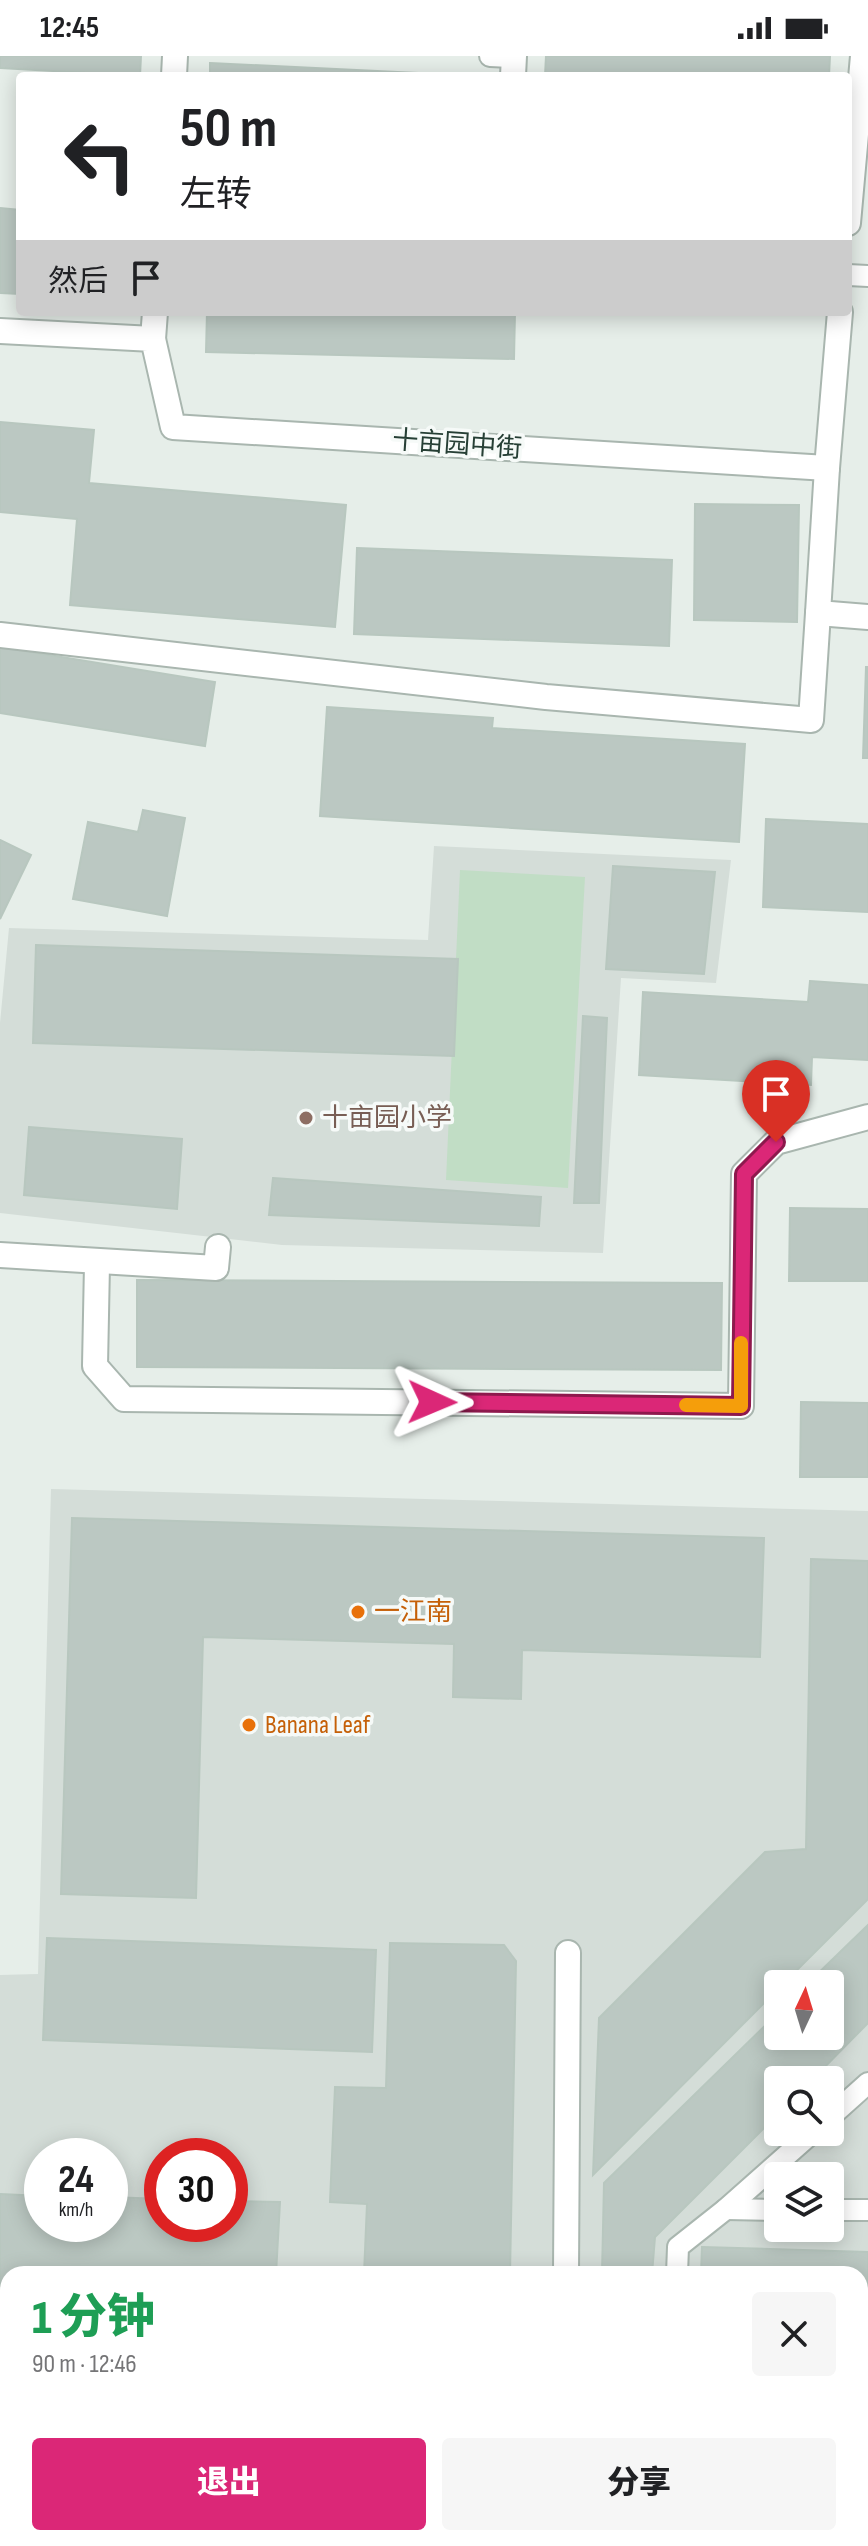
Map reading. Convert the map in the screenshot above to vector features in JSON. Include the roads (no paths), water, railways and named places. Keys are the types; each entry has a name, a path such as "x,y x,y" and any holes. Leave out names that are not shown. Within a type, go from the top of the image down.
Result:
{"street":[{"path":"852,194 862,122 863,56"},
{"path":"0,331 153,339 155,316"},
{"path":"0,635 546,697 811,720 840,316"},
{"name":"十亩园中街","path":"153,339 173,427 827,468"},
{"path":"818,613 868,617"},
{"path":"97,1264 95,1366 124,1399 741,1406 744,1174 776,1142 868,1117"},
{"path":"0,1255 97,1264 216,1268 218,1247"},
{"path":"566,2266 568,1953"}],"lane":[{"path":"490,56 514,56"},
{"path":"844,2104 868,2083"},
{"path":"677,2266 678,2247 797,2146"},
{"path":"726,2209 764,2210"},
{"path":"844,2210 868,2210"}],"place":[{"name":"十亩园小学","path":"306,1118"},
{"name":"一江南","path":"358,1612"},
{"name":"Banana Leaf","path":"249,1725"}]}
